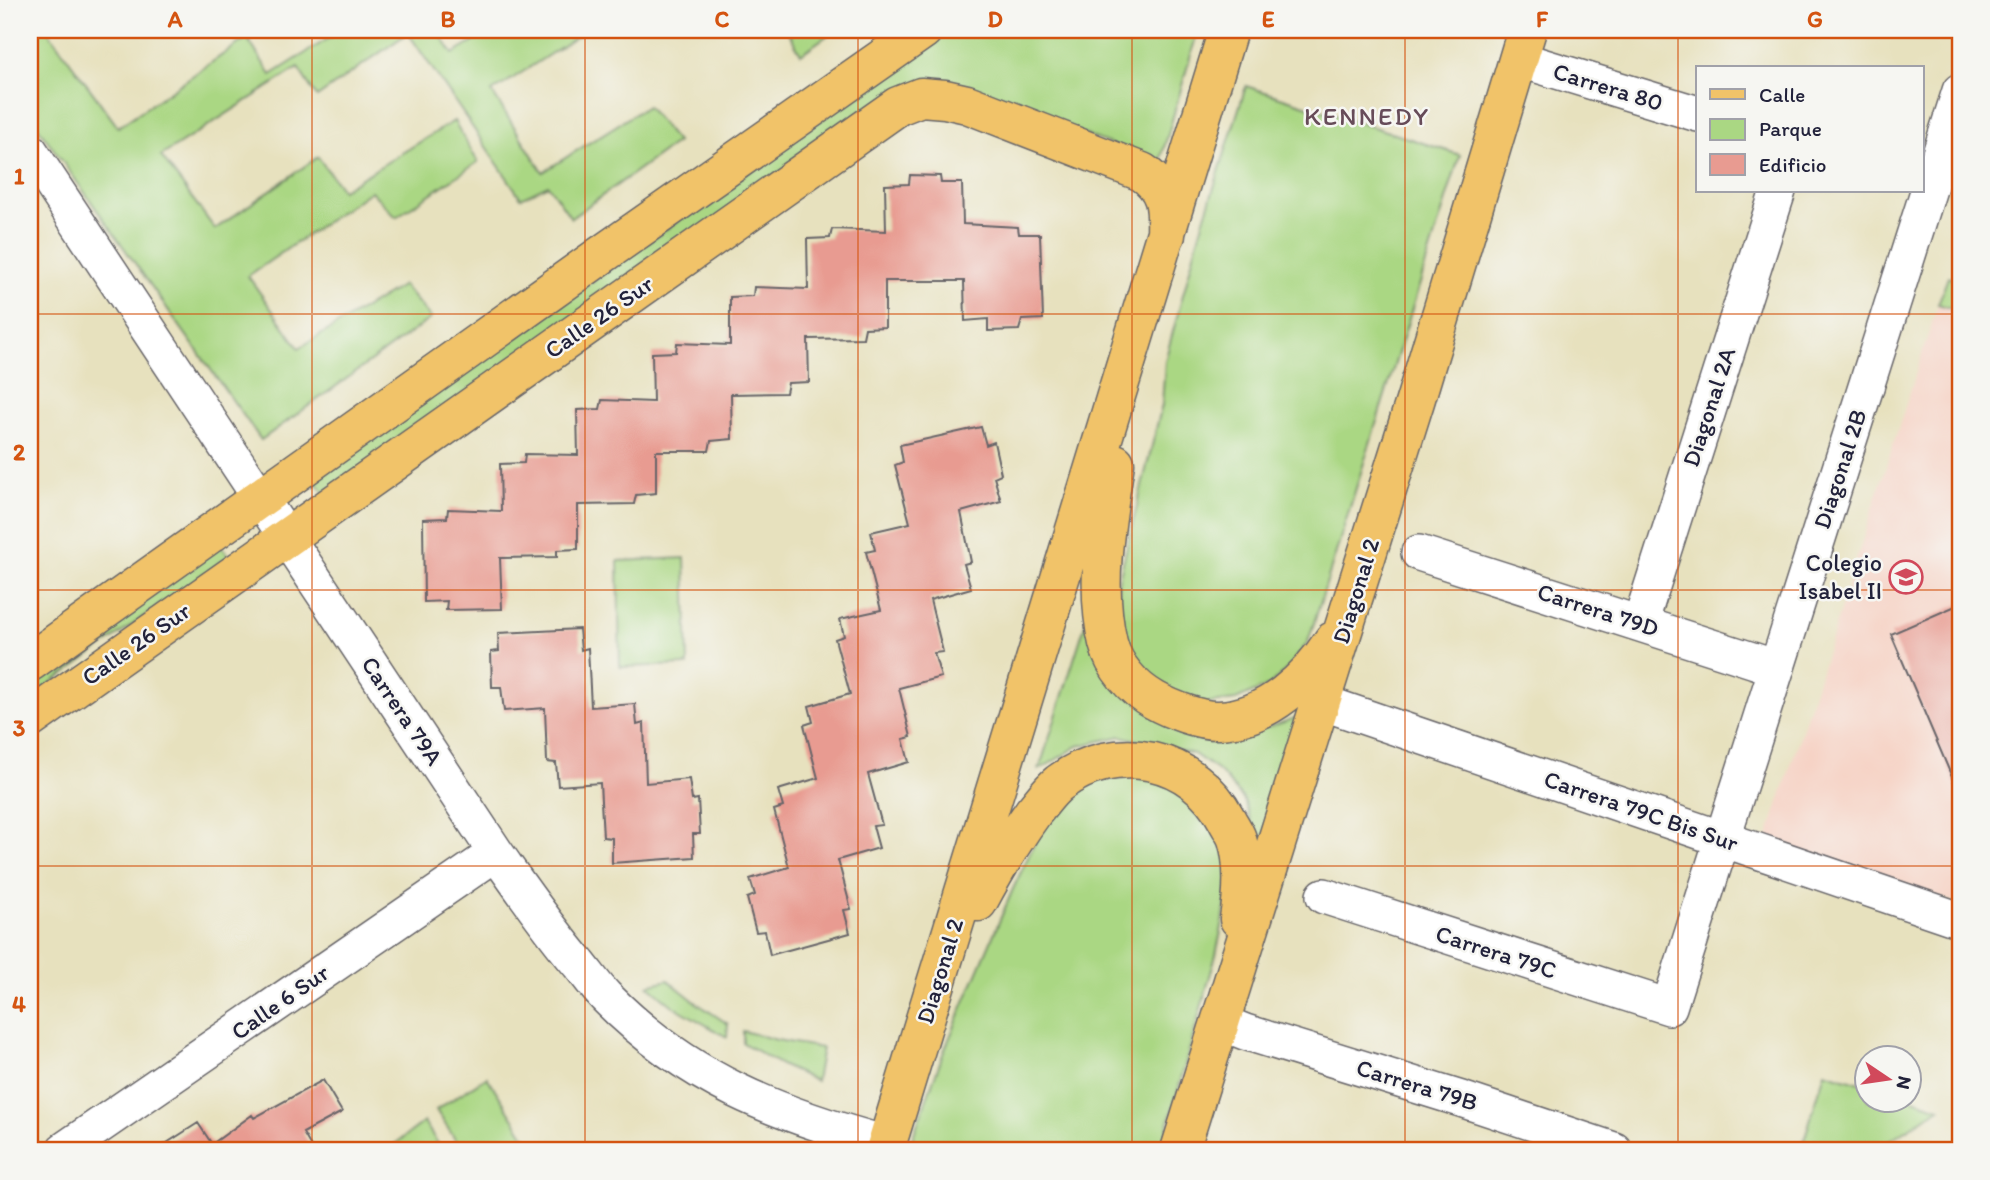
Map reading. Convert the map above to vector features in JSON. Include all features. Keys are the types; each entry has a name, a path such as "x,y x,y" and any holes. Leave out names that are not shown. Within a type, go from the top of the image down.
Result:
{"main road":[{"name":"Calle 26 Sur","path":"30,662 600,256 923,30"},
{"name":"Diagonal 2","path":"886,1147 1228,30"},
{"name":"Carrera 80","path":"1502,109 1514,40"},
{"name":"Calle 26 Sur","path":"30,719 898,106 921,97 967,104 1142,172 1155,181 1163,195 1167,212 1166,235"},
{"name":"Diagonal 2","path":"1180,1150 1416,398 1502,109"},
{"path":"1132,344 1103,550 1103,607 1109,646 1123,674 1142,693 1187,714 1217,720 1242,716 1275,702 1301,681 1346,624"},
{"path":"936,985 990,879 1015,837 1041,803 1056,785 1072,774 1122,758 1167,765 1186,774 1220,806 1237,838 1242,884 1225,1006"}],"street":[{"name":"Carrera 80","path":"1514,40 1696,113"},
{"name":"Diagonal 2B","path":"1926,185 1960,91"},
{"name":"Carrera 79A","path":"30,151 496,853 554,934 605,996 641,1029 704,1075 760,1103 886,1147"},
{"name":"Diagonal 2A","path":"1640,624 1779,192"},
{"name":"Diagonal 2B","path":"1669,1007 1924,192"},
{"name":"Carrera 79D","path":"1419,553 1777,668"},
{"name":"Carrera 79C Bis Sur","path":"1321,702 1960,920"},
{"name":"Calle 6 Sur","path":"64,1150 496,853"},
{"name":"Carrera 79C","path":"1324,896 1669,1007"},
{"name":"Carrera 79B","path":"1225,1006 1245,1032 1614,1150"}],"shaded area":[{"name":"Colegio Isabel II","path":"1938,304 1960,311 1960,904 1766,843"}],"green space":[{"path":"30,30 47,30 118,127 247,38 271,75 342,30 437,30 453,54 494,30 587,30 492,92 543,172 647,106 677,142 571,218 548,185 521,198 408,33 317,97 298,68 161,156 215,229 318,157 342,190 454,121 478,162 396,217 371,191 248,276 299,348 403,285 431,318 261,440 30,116"},
{"path":"787,30 835,30 801,54"},
{"path":"948,30 1198,30 1160,162 948,85 325,494 313,479"},
{"path":"1246,86 1460,155 1308,642 1288,668 1270,685 1236,700 1203,704 1166,691 1135,664 1122,632 1118,583 1162,405 1165,361 1200,232"},
{"path":"1948,277 1960,281 1960,311 1938,304"},
{"path":"219,543 229,556 30,698 30,678"},
{"path":"685,558 688,665 620,667 618,561"},
{"path":"1089,612 1093,643 1240,734 1304,715 1260,849 1244,800 1221,773 1194,754 1121,736 1078,746 1039,770"},
{"path":"1143,777 1173,786 1201,807 1231,864 1216,955 1161,1150 908,1150 944,1051 1013,889 1047,817 1086,780"},
{"path":"668,980 728,1024 727,1037 673,1006 648,985"},
{"path":"743,1031 822,1048 816,1081 743,1043"},
{"path":"1825,1072 1854,1081 1854,1114 1924,1114 1924,1103 1940,1108 1874,1150 1801,1150"},
{"path":"487,1077 534,1150 462,1150 436,1110"},
{"path":"424,1122 442,1150 387,1150"}],"building":[{"path":"910,175 940,176 941,183 962,183 963,224 1018,227 1019,234 1040,234 1043,319 1022,320 1019,330 988,331 988,319 965,321 964,281 885,281 885,327 865,328 863,338 808,339 809,382 788,383 786,393 731,394 732,439 711,441 709,451 656,451 656,493 636,495 634,504 578,505 578,549 557,550 557,557 500,558 502,609 446,610 447,601 424,602 423,519 447,518 448,509 501,511 500,464 524,463 525,454 578,455 577,410 600,409 602,400 653,402 652,353 676,352 677,343 730,345 730,297 753,296 754,287 808,289 807,239 830,238 832,229 886,231 885,185 909,184"},
{"path":"981,427 986,445 994,442 1001,474 994,477 1001,501 961,512 971,562 964,564 971,588 930,600 943,652 934,653 941,677 899,688 911,737 903,739 909,762 868,774 882,825 873,826 879,848 838,860 851,909 844,910 850,933 770,955 765,931 756,932 747,898 755,895 750,879 789,867 774,810 783,807 778,790 818,778 804,725 813,722 809,706 850,694 835,639 844,636 840,619 881,610 866,552 875,550 871,532 910,523 895,465 903,462 900,445"},
{"path":"1960,604 1960,796 1891,634"},
{"path":"579,629 581,650 588,648 591,707 635,704 637,725 644,723 646,783 689,779 692,800 698,799 700,834 693,834 694,857 612,863 612,838 603,837 600,783 558,786 556,763 547,762 545,708 504,711 501,687 492,687 491,652 499,651 498,633"},
{"path":"323,1080 342,1112 303,1133 313,1150 156,1150 198,1123 212,1144 252,1115 254,1118"}],"place":[{"name":"Colegio Isabel II","path":"1906,577"}],"district":[{"name":"KENNEDY","path":"1367,116"}]}
